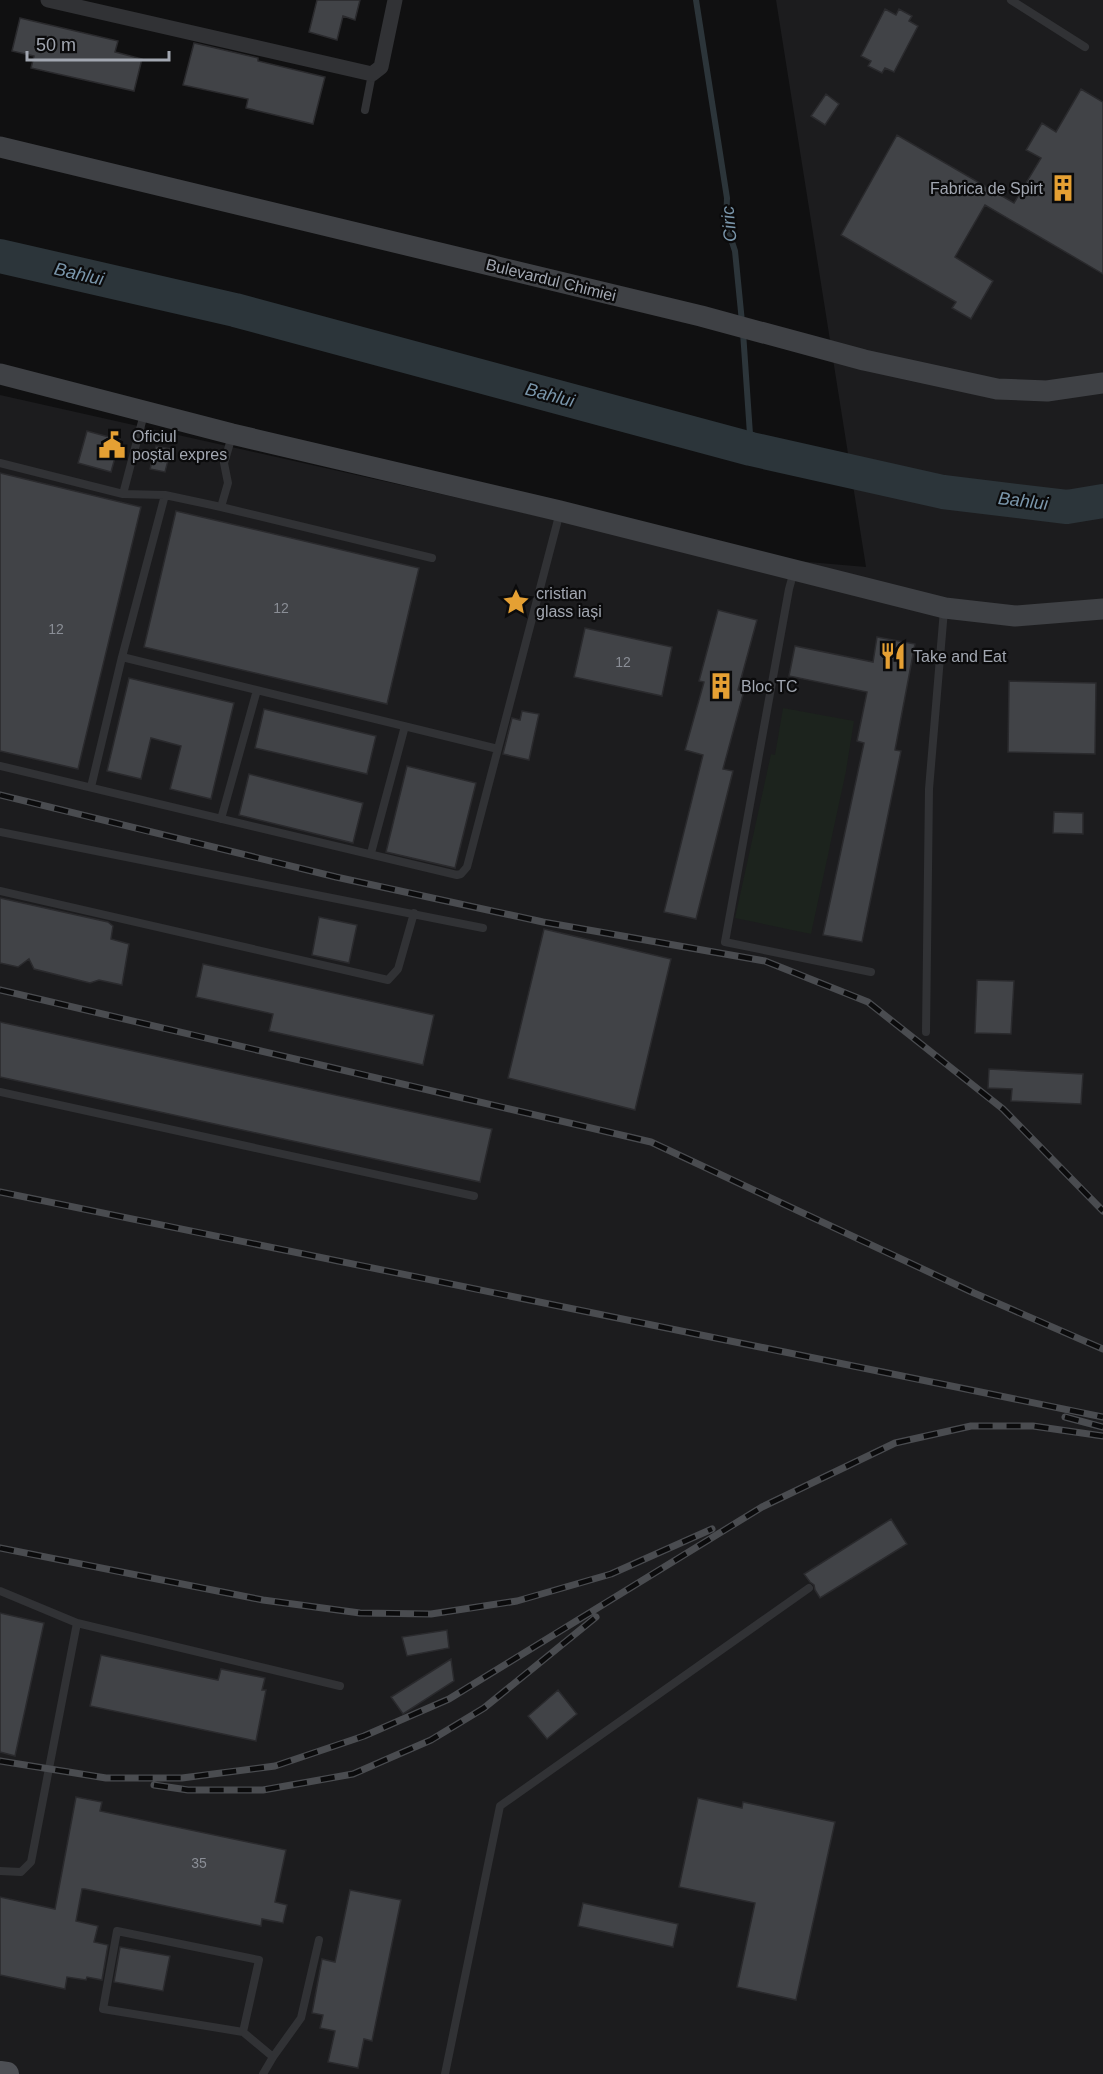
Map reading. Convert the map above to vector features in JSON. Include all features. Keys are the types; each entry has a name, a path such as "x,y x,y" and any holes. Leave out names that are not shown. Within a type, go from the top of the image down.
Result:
{"main road":[{"path":"0,2073 7,2074"}],"street":[{"path":"48,0 372,75 381,67 395,0"},
{"name":"Bulevardul Chimiei","path":"0,147 700,316 864,360 997,389 1047,392 1103,382"},
{"path":"0,374 232,434 560,511 945,608 1016,616 1103,609"}],"lane":[{"path":"1011,0 1085,47"},
{"path":"365,110 372,75"},
{"path":"123,494 146,411"},
{"path":"221,507 228,483 224,463 232,434"},
{"path":"0,463 123,494 165,495 221,507 432,558"},
{"path":"91,787 122,657 165,495"},
{"path":"0,766 457,875 464,872 560,511"},
{"path":"794,570 784,612 725,942 871,972"},
{"path":"926,1032 929,789 945,608"},
{"path":"122,657 498,749"},
{"path":"221,819 257,690"},
{"path":"371,853 405,726"},
{"path":"0,832 483,928"},
{"path":"0,891 388,980 398,969 414,913"},
{"path":"0,1092 474,1196"},
{"path":"445,2074 500,1806 809,1588"},
{"path":"0,1591 76,1623 340,1686"},
{"path":"0,1871 21,1872 31,1862 76,1623"},
{"path":"243,2032 259,1959 117,1931 103,2009 243,2032 273,2057"},
{"path":"263,2074 301,2018 320,1940"}],"shaded area":[{"path":"776,0 1103,0 1103,2074 0,2074 0,395 703,553 866,567"},
{"path":"783,708 854,721 846,771 811,934 735,918 771,754 775,755"}],"building":[{"path":"317,0 360,0 355,20 343,16 337,40 309,32"},
{"path":"885,9 896,15 899,9 912,16 909,21 918,26 894,72 885,68 882,73 868,66 871,61 861,56"},
{"path":"20,18 118,41 115,52 142,59 134,91 31,68 34,56 12,51"},
{"path":"194,43 325,77 313,124 246,108 248,99 183,85"},
{"path":"1081,89 1103,102 1103,274 985,205 955,257 993,281 971,319 952,308 956,302 841,235 897,135 1014,203 1041,158 1026,150 1042,123 1056,132"},
{"path":"826,94 839,104 825,125 811,116"},
{"path":"87,431 120,440 111,472 78,463"},
{"path":"156,446 171,449 165,472 150,469"},
{"path":"0,473 141,507 78,769 0,751"},
{"path":"176,511 419,568 387,704 144,647"},
{"path":"718,610 757,620 738,690 744,691 723,769 733,771 696,919 664,912 703,755 685,750 704,682 699,681"},
{"path":"585,628 672,647 662,696 574,677"},
{"path":"877,637 915,644 895,750 901,751 862,942 823,935 864,743 857,741 867,692 789,676 795,646 873,662"},
{"path":"129,678 234,703 211,799 170,789 181,746 151,738 141,779 107,771"},
{"path":"1009,681 1096,683 1095,754 1008,752"},
{"path":"264,709 376,736 367,774 255,748"},
{"path":"522,711 539,714 529,760 503,754 512,718 520,720"},
{"path":"407,766 476,783 455,868 386,852"},
{"path":"249,774 363,803 353,843 239,815"},
{"path":"1054,812 1083,813 1083,834 1053,833"},
{"path":"0,898 108,922 113,926 111,939 129,944 122,985 99,980 90,983 34,969 29,959 18,967 0,963"},
{"path":"319,917 357,925 349,963 312,955"},
{"path":"544,929 671,959 635,1110 508,1078"},
{"path":"203,964 434,1015 423,1065 269,1031 273,1014 196,997"},
{"path":"977,980 1014,981 1011,1034 975,1033"},
{"path":"0,1022 492,1129 480,1182 0,1077"},
{"path":"989,1069 1083,1074 1081,1104 1011,1101 1012,1089 988,1088"},
{"path":"891,1519 907,1544 820,1598 814,1585 804,1574"},
{"path":"0,1613 44,1623 15,1756 0,1752"},
{"path":"447,1630 449,1648 407,1656 402,1637"},
{"path":"101,1655 218,1680 221,1669 265,1678 262,1690 266,1690 256,1741 90,1706"},
{"path":"451,1659 454,1681 403,1714 391,1697"},
{"path":"558,1690 577,1714 547,1739 528,1716"},
{"path":"76,1797 102,1802 100,1811 286,1850 275,1902 287,1905 283,1923 262,1919 261,1926 82,1889 76,1921 98,1926 94,1942 108,1945 102,1980 67,1977 65,1989 0,1975 0,1897 55,1909"},
{"path":"698,1798 742,1808 743,1802 835,1822 796,2000 737,1987 755,1903 679,1887"},
{"path":"350,1890 401,1900 372,2041 364,2039 358,2068 328,2062 335,2031 320,2028 323,2015 312,2013 322,1959 335,1962"},
{"path":"583,1903 678,1924 673,1947 578,1926"},
{"path":"120,1947 170,1956 163,1991 114,1982"}],"waterway":[{"name":"Ciric","path":"696,0 727,198 726,224 735,251 742,322"},
{"name":"Bahlui","path":"0,256 235,310 751,449 943,492 1067,507 1103,501"},
{"name":"Ciric","path":"743,332 751,449"}],"railway":[{"path":"0,795 336,877 543,922 765,961 868,1002 1003,1109 1103,1211"},
{"path":"0,990 651,1142 974,1293 1103,1349"},
{"path":"0,1192 1103,1417"},
{"path":"1065,1417 1103,1427"},
{"path":"0,1761 106,1778 182,1778 275,1766 364,1736 449,1699 762,1507 895,1443 971,1426 1033,1426 1103,1436"},
{"path":"0,1548 263,1600 360,1613 431,1614 517,1601 611,1574 712,1529"},
{"path":"154,1785 188,1790 263,1790 353,1774 431,1740 484,1708 596,1617"}],"place":[{"name":"Fabrica de Spirt","path":"1063,188"},
{"name":"Oficiul poștal expres","path":"112,445"},
{"name":"cristian glass iași","path":"516,602"},
{"name":"Take and Eat","path":"893,656"},
{"name":"Bloc TC","path":"721,686"}]}
